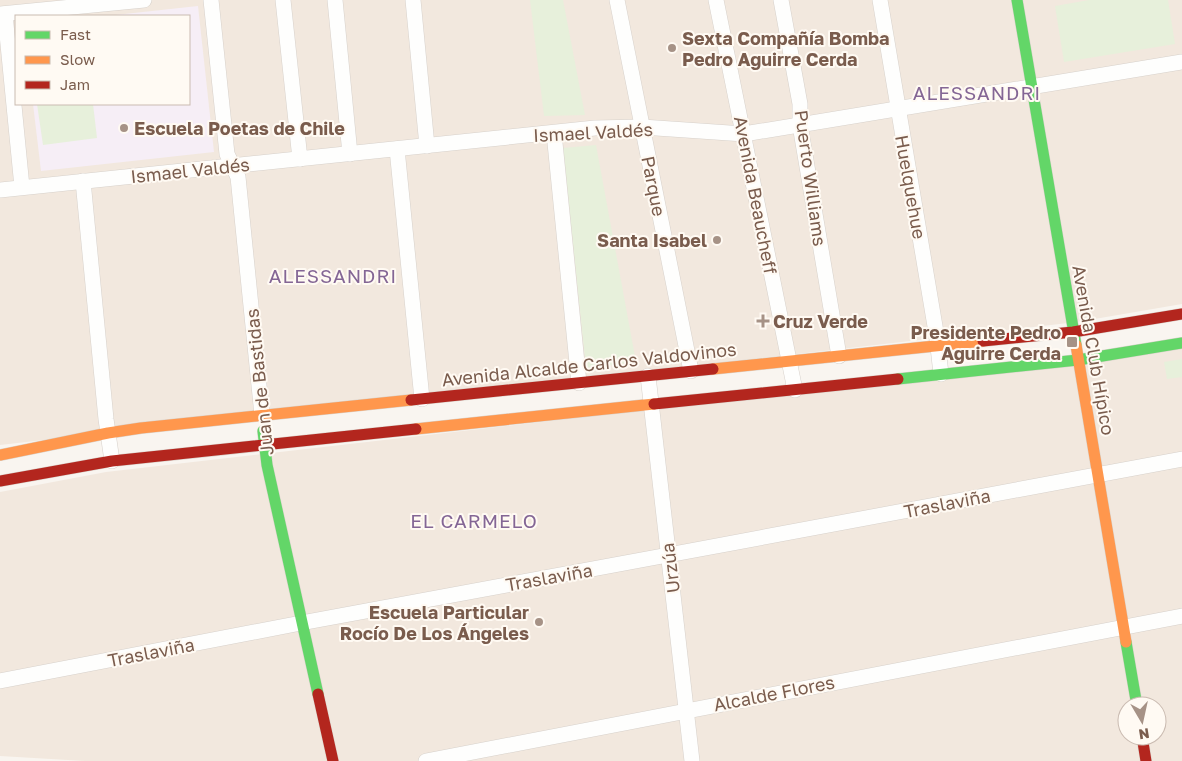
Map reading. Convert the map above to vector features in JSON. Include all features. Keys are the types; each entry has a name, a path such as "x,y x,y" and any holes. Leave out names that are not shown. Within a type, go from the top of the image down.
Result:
{"main road":[{"name":"Avenida Club Hípico","path":"1017,0 1135,696"},
{"name":"Avenida Alcalde Carlos Valdovinos","path":"0,481 112,461 264,445 393,417 516,404 579,383 1073,332 1180,315"},
{"name":"Avenida Alcalde Carlos Valdovinos","path":"0,456 108,433 262,415 393,417 422,399 516,404 651,405 1078,360 1182,343"},
{"name":"Juan de Bastidas","path":"262,415 267,465 301,623 334,761"},
{"path":"1144,746 1146,761"}],"street":[{"path":"22,187 2,14 144,0"},
{"name":"Juan de Bastidas","path":"211,0 227,154 238,177 262,415"},
{"path":"283,0 300,159"},
{"path":"335,0 350,154"},
{"path":"413,0 427,146"},
{"name":"Parque","path":"617,0 691,371"},
{"name":"Avenida Beaucheff","path":"716,0 795,390"},
{"name":"Puerto Williams","path":"781,0 800,104 800,125 839,356"},
{"name":"Huelquehue","path":"880,0 938,346 941,374"},
{"name":"Ismael Valdés","path":"0,190 611,127 642,127 744,134 1182,62"},
{"path":"554,133 579,383"},
{"path":"397,149 422,399"},
{"path":"83,181 112,461"},
{"name":"Urzúa","path":"648,376 692,761"},
{"name":"Traslaviña","path":"0,681 1182,459"},
{"path":"1124,627 1182,616"},
{"name":"Alcalde Flores","path":"426,761 1124,627"}],"shaded area":[{"path":"0,0 1182,0 1182,304 1077,322 0,445"},
{"name":"Escuela Poetas de Chile","path":"198,6 214,152 41,171 33,105 190,105 190,15 115,15"},
{"path":"1182,348 1182,761 85,761 0,756 0,492 106,472"}],"green space":[{"path":"530,0 563,0 585,115 544,116"},
{"path":"1089,0 1168,0 1175,44 1064,62 1055,6"},
{"path":"37,105 93,105 97,138 43,145"},
{"path":"596,145 636,362 586,368 563,148"},
{"path":"1182,359 1182,377 1167,379 1164,362"}],"traffic: fast":[{"path":"1017,0 1076,345"},
{"path":"898,379 1078,360 1182,343"},
{"path":"263,431 267,465 318,694"},
{"path":"1126,642 1135,696"}],"traffic: slow":[{"path":"713,369 983,341"},
{"path":"1076,345 1126,642"},
{"path":"0,455 141,428 411,400"},
{"path":"416,429 654,404"}],"traffic: jam":[{"path":"983,341 1073,332 1182,314"},
{"path":"411,400 713,369"},
{"path":"654,404 898,379"},
{"path":"0,481 112,461 416,429"},
{"path":"318,694 333,761"},
{"path":"1144,746 1146,761"}],"place":[{"name":"Sexta Compañía Bomba Pedro Aguirre Cerda","path":"672,48"},
{"name":"Escuela Poetas de Chile","path":"124,128"},
{"name":"Santa Isabel","path":"717,240"},
{"name":"Cruz Verde","path":"763,321"},
{"name":"Presidente Pedro Aguirre Cerda","path":"1072,342"},
{"name":"Escuela Particular Rocío De Los Ángeles","path":"539,622"}],"district":[{"name":"ALESSANDRI","path":"977,92"},
{"name":"ALESSANDRI","path":"333,275"},
{"name":"EL CARMELO","path":"474,520"}]}
